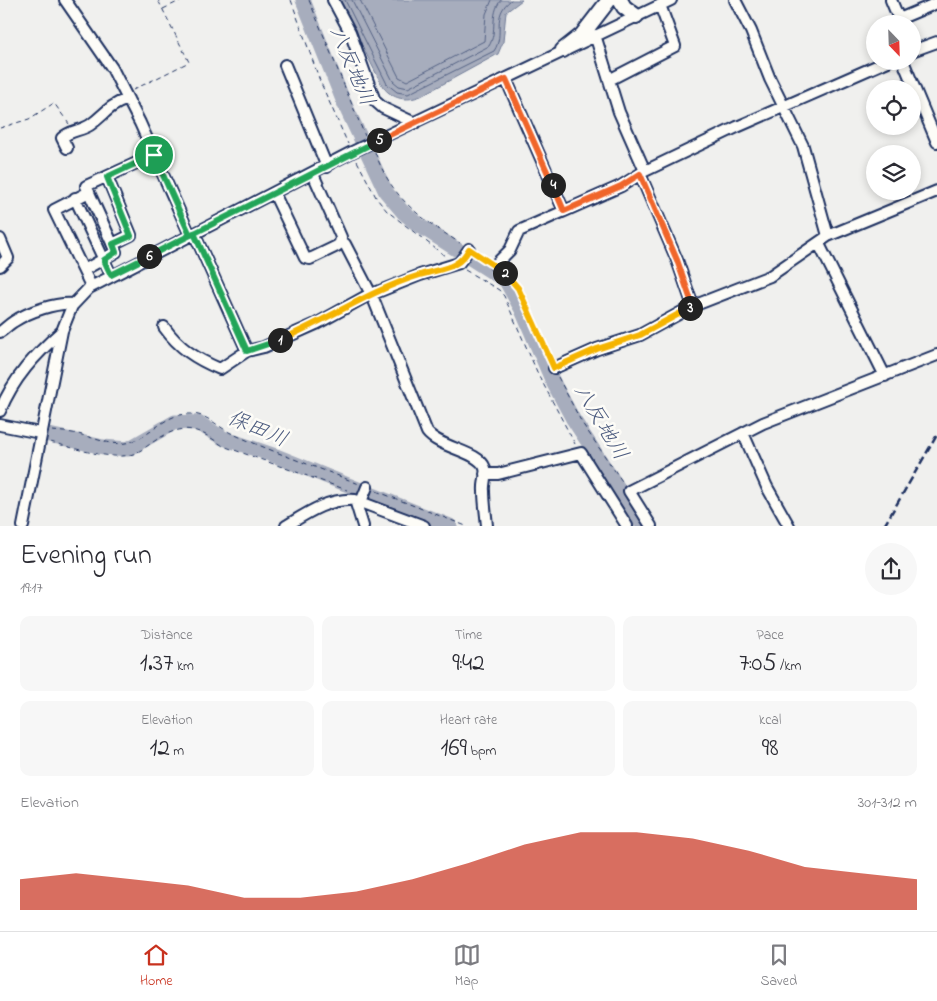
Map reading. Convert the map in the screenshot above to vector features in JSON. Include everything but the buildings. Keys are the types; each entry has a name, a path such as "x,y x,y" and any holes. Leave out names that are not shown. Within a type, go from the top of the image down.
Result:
{"street":[{"path":"65,0 112,68 127,96 247,351"},
{"path":"333,0 350,32 375,101 382,108 415,124"},
{"path":"563,50 582,35 609,0"},
{"path":"620,0 624,7 636,16"},
{"path":"23,526 62,331 74,304 91,286 327,167 354,151 415,124 563,50 671,0"},
{"path":"735,0 751,31 770,79 806,155 828,236"},
{"path":"891,0 897,15"},
{"path":"609,80 675,46 660,5"},
{"path":"917,15 936,7"},
{"path":"596,35 619,112 693,306"},
{"path":"921,48 937,42"},
{"path":"285,65 327,167"},
{"path":"495,265 510,250 519,231 621,186 642,173 737,127 868,70"},
{"path":"907,70 933,124 937,142"},
{"path":"506,79 564,211"},
{"path":"67,148 62,138 72,131 88,126 108,107 127,96"},
{"path":"84,270 116,252 86,186 154,155"},
{"path":"313,174 341,241 345,244 371,295 427,432 434,440 479,460 486,470 484,491 487,526"},
{"path":"107,177 131,236 113,244"},
{"path":"554,368 597,349 640,335 693,306 770,276 828,236 937,190"},
{"path":"89,192 54,210 91,286"},
{"path":"274,193 305,258 310,259 336,246 341,241"},
{"path":"75,198 111,275"},
{"path":"0,239 8,258 0,266"},
{"path":"818,244 884,376"},
{"path":"164,327 185,350 197,359 220,369 247,351 264,347 316,324 371,295 464,256"},
{"path":"0,332 19,319 52,304 61,302 74,304"},
{"path":"0,411 19,374 29,361 62,331"},
{"path":"651,526 629,491 743,433 814,402 937,355"},
{"path":"0,425 40,434"},
{"path":"743,433 767,487 789,526"},
{"path":"485,474 498,474 581,453 627,526"},
{"path":"286,526 326,504 363,494 424,526"},
{"path":"363,494 363,526"}],"path":[{"path":"127,96 189,62 158,0"},
{"path":"163,9 182,0"},
{"path":"291,0 320,81 377,199 387,211 464,256 495,265 513,280 582,423 629,491"},
{"path":"309,0 364,134 388,184 504,296 538,374 581,453"},
{"path":"0,128 29,119 54,103 64,114 72,131"},
{"path":"40,434 79,434 109,443 122,444 133,441 161,422 172,417 188,414 200,415 230,433 363,494 466,526"},
{"path":"40,434 114,456 131,455 168,432 183,428 189,429 207,434 222,446 346,490"}],"water":[{"path":"339,0 522,0 506,12 503,42 498,54 421,96 405,99 395,97 383,87"}],"waterway":[{"name":"八反地川","path":"303,0 345,105 386,192 403,212 417,224 506,281 522,310 553,382 573,419 643,526"},
{"name":"保田川","path":"49,435 103,447 128,449 175,422 198,423 223,438 276,456 450,526"}],"railway":[{"path":"884,526 937,435"}],"route":[{"path":"154,155 107,177 131,236 113,244 116,252 104,260 111,275 190,235 194,233 296,182 327,167 352,152 506,79 564,211 621,186 640,174 677,260 693,306 640,335 597,349 554,368 513,280 495,265 469,249 462,262 420,275 365,297 316,324 264,347 247,351 194,233 190,235 154,155"}]}
